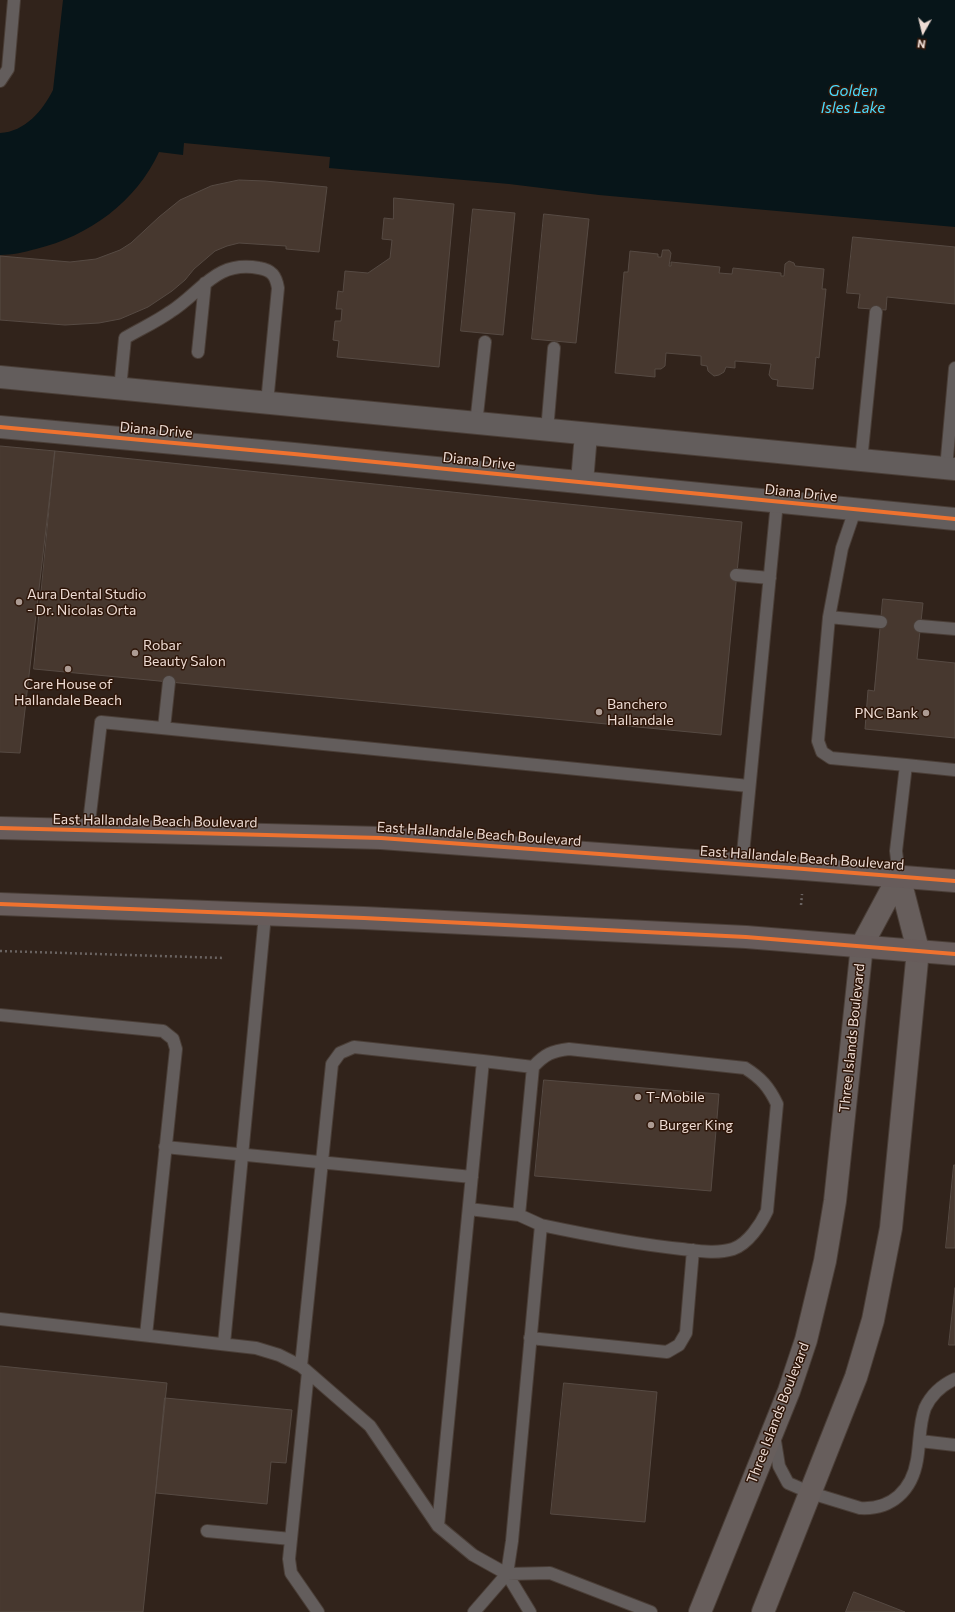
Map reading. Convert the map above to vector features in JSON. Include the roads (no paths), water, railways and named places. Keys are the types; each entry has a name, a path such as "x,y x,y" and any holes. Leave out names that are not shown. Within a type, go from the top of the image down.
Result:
{"main road":[{"name":"East Hallandale Beach Boulevard","path":"0,828 381,838 955,881"},
{"path":"0,904 364,918 715,936 862,945 955,954"}],"street":[{"path":"0,376 476,424 950,469"},
{"name":"Diana Drive","path":"0,427 955,519"},
{"path":"582,482 586,434"},
{"path":"763,1612 856,1377 873,1320 891,1228 918,950 899,876"},
{"name":"Three Islands Boulevard","path":"700,1612 789,1391 806,1340 825,1261 835,1201 862,945 899,876"}],"lane":[{"path":"0,81 8,69 6,27 14,0"},
{"path":"120,388 125,338 186,302 205,283 219,273 235,268 252,267 267,269 276,277 278,288 267,403"},
{"path":"198,352 205,283"},
{"path":"861,461 876,312"},
{"path":"476,424 485,342"},
{"path":"547,430 554,348"},
{"path":"950,469 955,368"},
{"path":"742,864 777,502"},
{"path":"855,510 842,548 829,617 818,741 822,752 831,758 955,770"},
{"path":"736,575 770,578"},
{"path":"829,617 881,622"},
{"path":"920,626 955,630"},
{"path":"164,728 169,682"},
{"path":"88,831 101,722 750,786"},
{"path":"899,876 896,851 906,765"},
{"path":"224,1344 265,915"},
{"path":"0,1015 163,1031 172,1039 176,1049 146,1335"},
{"path":"318,1612 291,1573 289,1559 304,1369 332,1064 340,1053 354,1047 533,1067"},
{"path":"469,1209 519,1215 541,1225 616,1240 718,1252 735,1248 749,1238 761,1224 767,1211 776,1104 772,1093 759,1077 745,1068 570,1048 557,1050 544,1056 533,1067 519,1215"},
{"path":"438,1526 483,1061"},
{"path":"166,1147 472,1177"},
{"path":"474,1612 507,1574 541,1225"},
{"path":"530,1338 667,1352 679,1346 686,1333 693,1250"},
{"path":"0,1319 256,1348 279,1356 304,1369 370,1426 438,1526 473,1555 507,1574 530,1612"},
{"path":"773,1430 779,1466 788,1482 811,1493 860,1508 881,1506 893,1502 911,1481 917,1461 924,1410 930,1399 948,1382 955,1379"},
{"path":"920,1441 955,1445"},
{"path":"207,1531 291,1538"},
{"path":"507,1574 550,1573 651,1612"}],"water":[{"name":"Golden Isles Lake","path":"63,0 955,0 955,227 599,195 509,184 329,168 330,157 184,143 183,155 159,152 138,186 124,201 92,226 56,243 23,252 0,255 0,133 17,129 32,119 44,105 53,90"}],"place":[{"name":"Aura Dental Studio - Dr. Nicolas Orta","path":"19,602"},
{"name":"Robar Beauty Salon","path":"135,653"},
{"name":"Care House of Hallandale Beach","path":"68,669"},
{"name":"Banchero Hallandale","path":"599,712"},
{"name":"PNC Bank","path":"926,713"},
{"name":"T-Mobile","path":"638,1097"},
{"name":"Burger King","path":"651,1125"}]}
